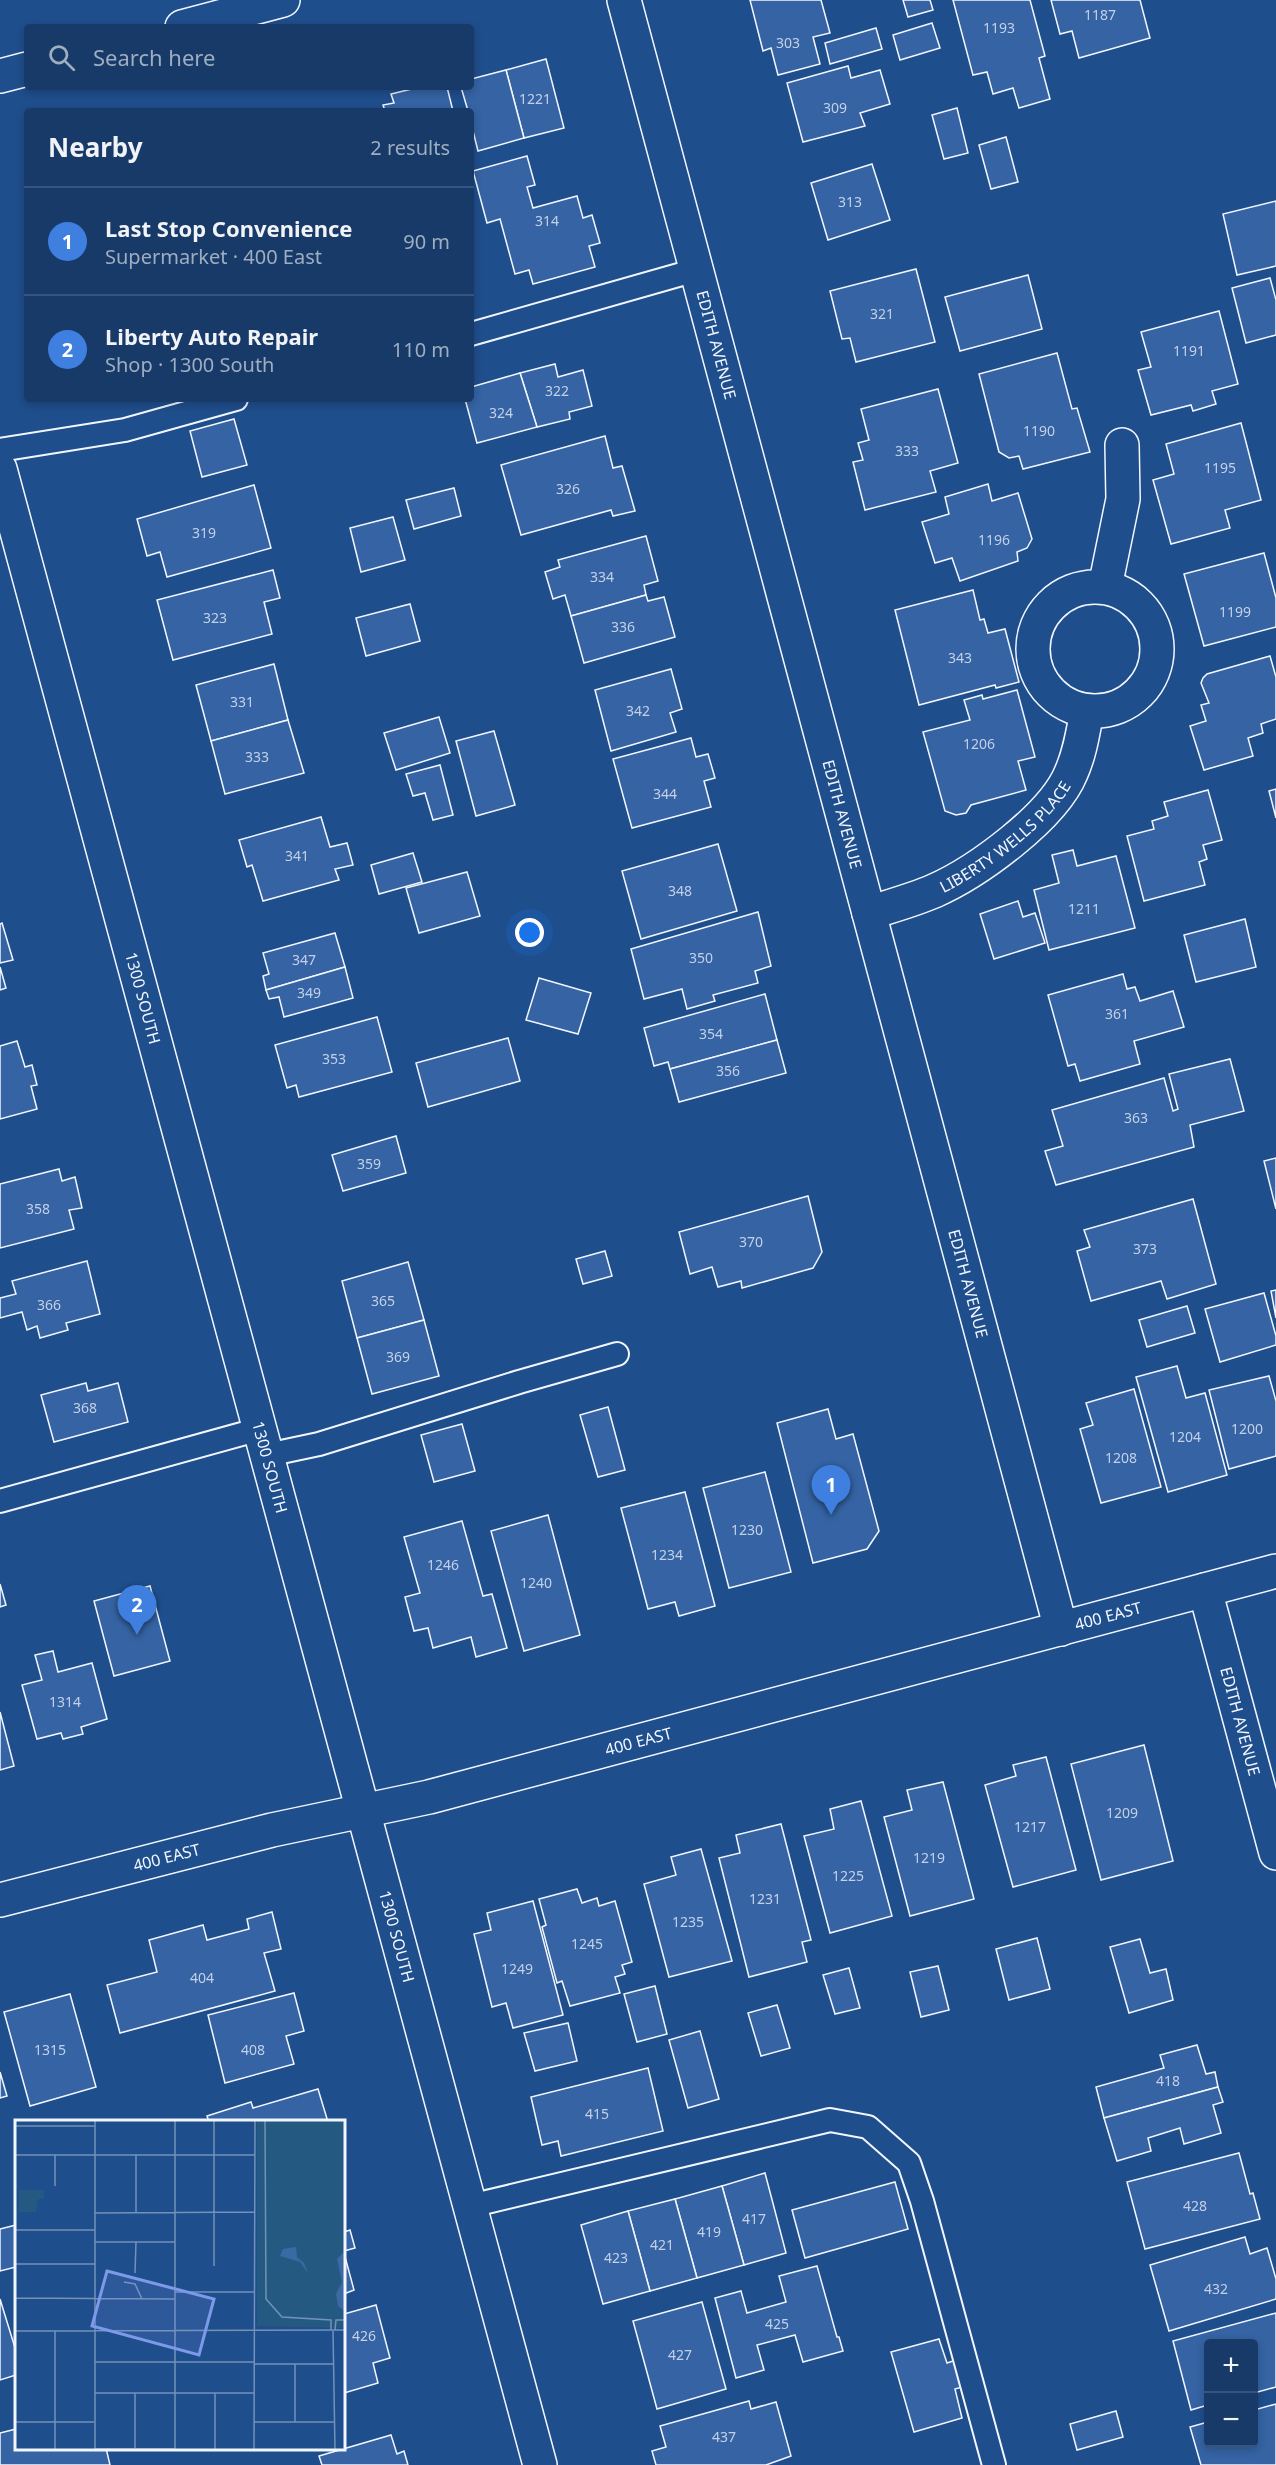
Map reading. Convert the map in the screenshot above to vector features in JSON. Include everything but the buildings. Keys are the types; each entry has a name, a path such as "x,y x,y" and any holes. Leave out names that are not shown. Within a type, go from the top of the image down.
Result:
{"street":[{"path":"193,24 283,0"},
{"name":"EDITH AVENUE","path":"624,0 1061,1629"},
{"path":"0,76 24,70"},
{"path":"1105,587 1123,499 1122,445"},
{"name":"1300 SOUTH","path":"0,469 540,2465"},
{"path":"1083,587 1105,587 1123,593 1139,604 1151,620 1158,658 1152,676 1141,693 1125,704 1107,711 1088,711 1066,705 1049,691 1037,673 1032,651 1036,629 1046,610 1062,595 1083,587"},
{"name":"LIBERTY WELLS PLACE","path":"869,913 917,898 957,879 976,868 1044,812 1071,775 1088,711"},
{"name":"400 EAST","path":"0,1900 272,1830 429,1797 1276,1571"},
{"name":"EDITH AVENUE","path":"1205,1590 1276,1853"}],"lane":[{"path":"474,333 696,270"},
{"path":"0,450 125,430 225,402"},
{"path":"0,1501 263,1442 320,1444 616,1354"},
{"path":"470,2206 830,2121 868,2127 909,2163 922,2201 994,2465"}],"place":[{"name":"Last Stop Convenience","path":"831,1515"},
{"name":"Liberty Auto Repair","path":"137,1635"}]}
